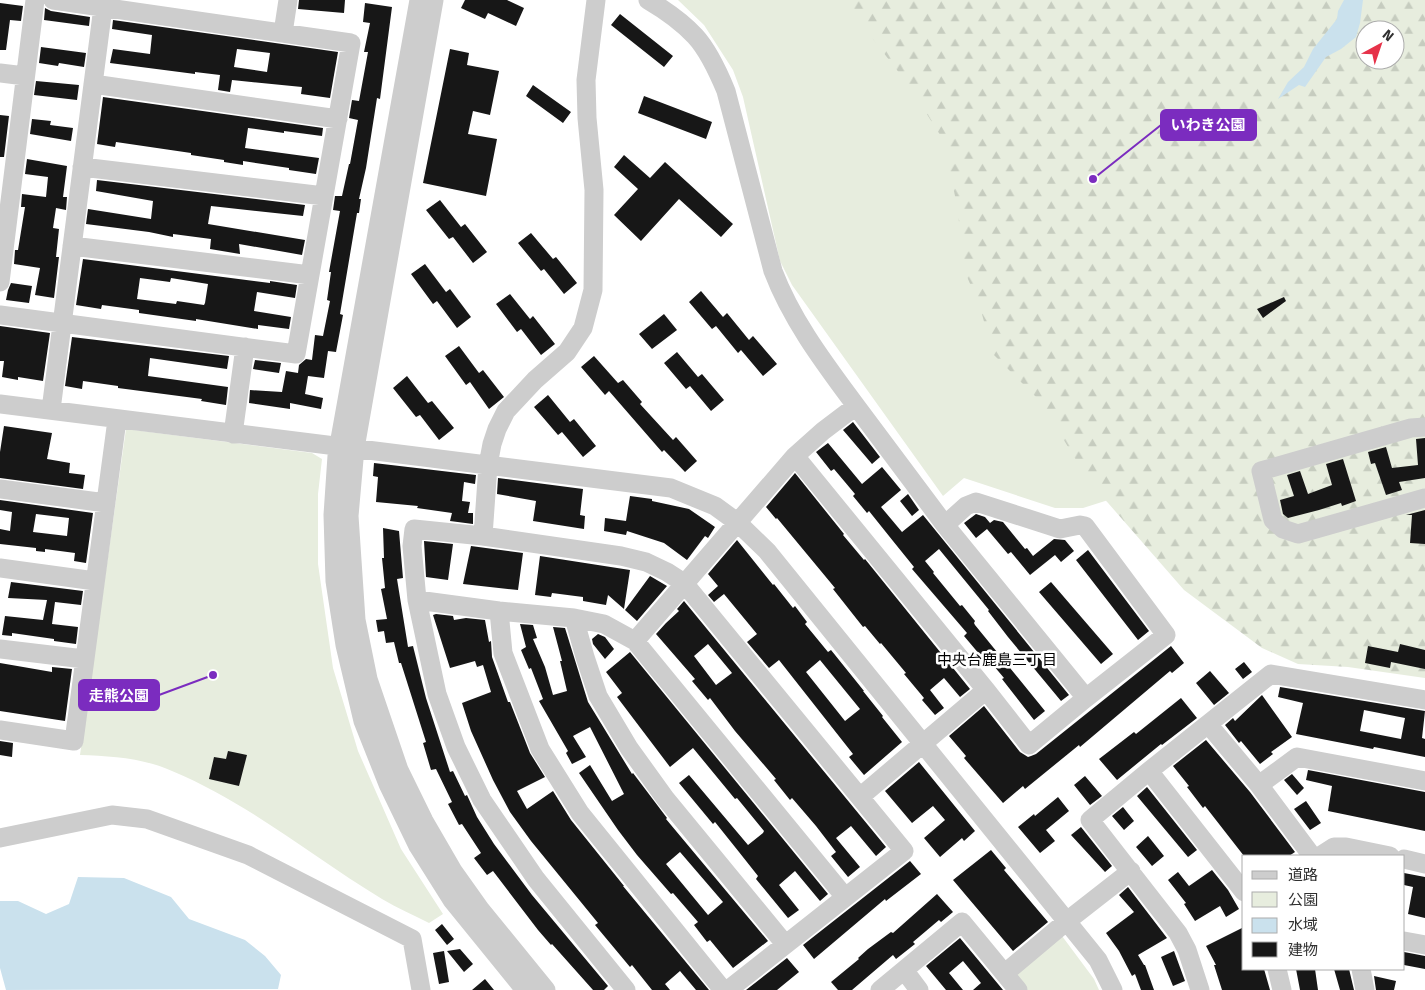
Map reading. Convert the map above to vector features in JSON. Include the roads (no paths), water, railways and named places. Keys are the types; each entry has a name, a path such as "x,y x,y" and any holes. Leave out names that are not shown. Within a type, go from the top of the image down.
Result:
{"street":[{"path":"0,282 8,157 25,76 35,0"},
{"path":"0,315 296,354 351,43 53,0"},
{"path":"283,33 288,0"},
{"path":"418,0 347,447 349,516 356,620 368,679 399,770 424,821 453,871 480,908 546,990"},
{"path":"434,0 333,516 335,580 345,645 363,721 388,784 418,846 452,900 525,990"},
{"path":"483,536 488,466 492,444 506,411 535,380 567,352 583,328 593,290 594,190 587,118 586,80 596,0"},
{"path":"648,0 665,10 696,37 719,73 726,92 773,271 781,291 813,348 945,525 1086,698"},
{"path":"52,402 103,7"},
{"path":"0,73 25,76"},
{"path":"93,84 338,119"},
{"path":"82,167 324,196"},
{"path":"72,246 310,275"},
{"path":"233,434 244,347"},
{"path":"0,404 671,488 692,495 714,506 737,522 767,551 1098,960 1113,990"},
{"path":"635,641 795,456 823,431 856,406"},
{"path":"0,730 74,741 117,420"},
{"path":"1425,427 1411,428 1261,472 1272,520 1283,529 1298,534 1425,498"},
{"path":"795,456 1029,745 1166,635 1085,526 1080,525 1060,529 976,502 966,506 945,525"},
{"path":"0,489 106,503"},
{"path":"626,990 536,879 482,800 456,747 436,694 417,600 412,546 414,529 483,536 621,556 646,562 668,572 684,583 904,850 728,990"},
{"path":"0,568 95,582"},
{"path":"417,600 499,611 574,618 604,624 635,641 844,897"},
{"path":"499,611 504,653 540,749 580,813 723,990"},
{"path":"574,618 598,696 629,748 665,798 784,944"},
{"path":"0,649 84,659"},
{"path":"1200,990 1188,950 1178,933 1090,820 1271,674 1425,700"},
{"path":"860,797 986,690"},
{"path":"1208,724 1259,786 1311,855"},
{"path":"1259,786 1297,757 1425,781"},
{"path":"1149,771 1242,889"},
{"path":"0,838 112,815 147,820 248,855 412,939 421,990"},
{"path":"1322,855 1334,847 1340,847 1384,855"},
{"path":"1405,859 1425,864"},
{"path":"1005,973 1131,871"},
{"path":"880,990 962,922 1018,990"},
{"path":"1405,941 1425,945"},
{"path":"904,970 919,990"},
{"path":"1277,970 1282,990"},
{"path":"1361,970 1365,990"}],"water":[{"path":"1344,0 1363,0 1360,20 1355,20 1355,38 1341,49 1326,57 1305,87 1299,85 1278,99 1288,82 1304,67 1313,49 1337,19 1338,11"},
{"path":"78,877 124,878 171,897 189,919 245,940 265,956 281,975 278,989 6,990 0,968 0,901 18,901 46,914 69,904"}],"place":[{"name":"いわき公園","path":"1093,179"},
{"name":"走熊公園","path":"213,675"}],"district":[{"name":"中央台鹿島三丁目","path":"997,660"}]}
